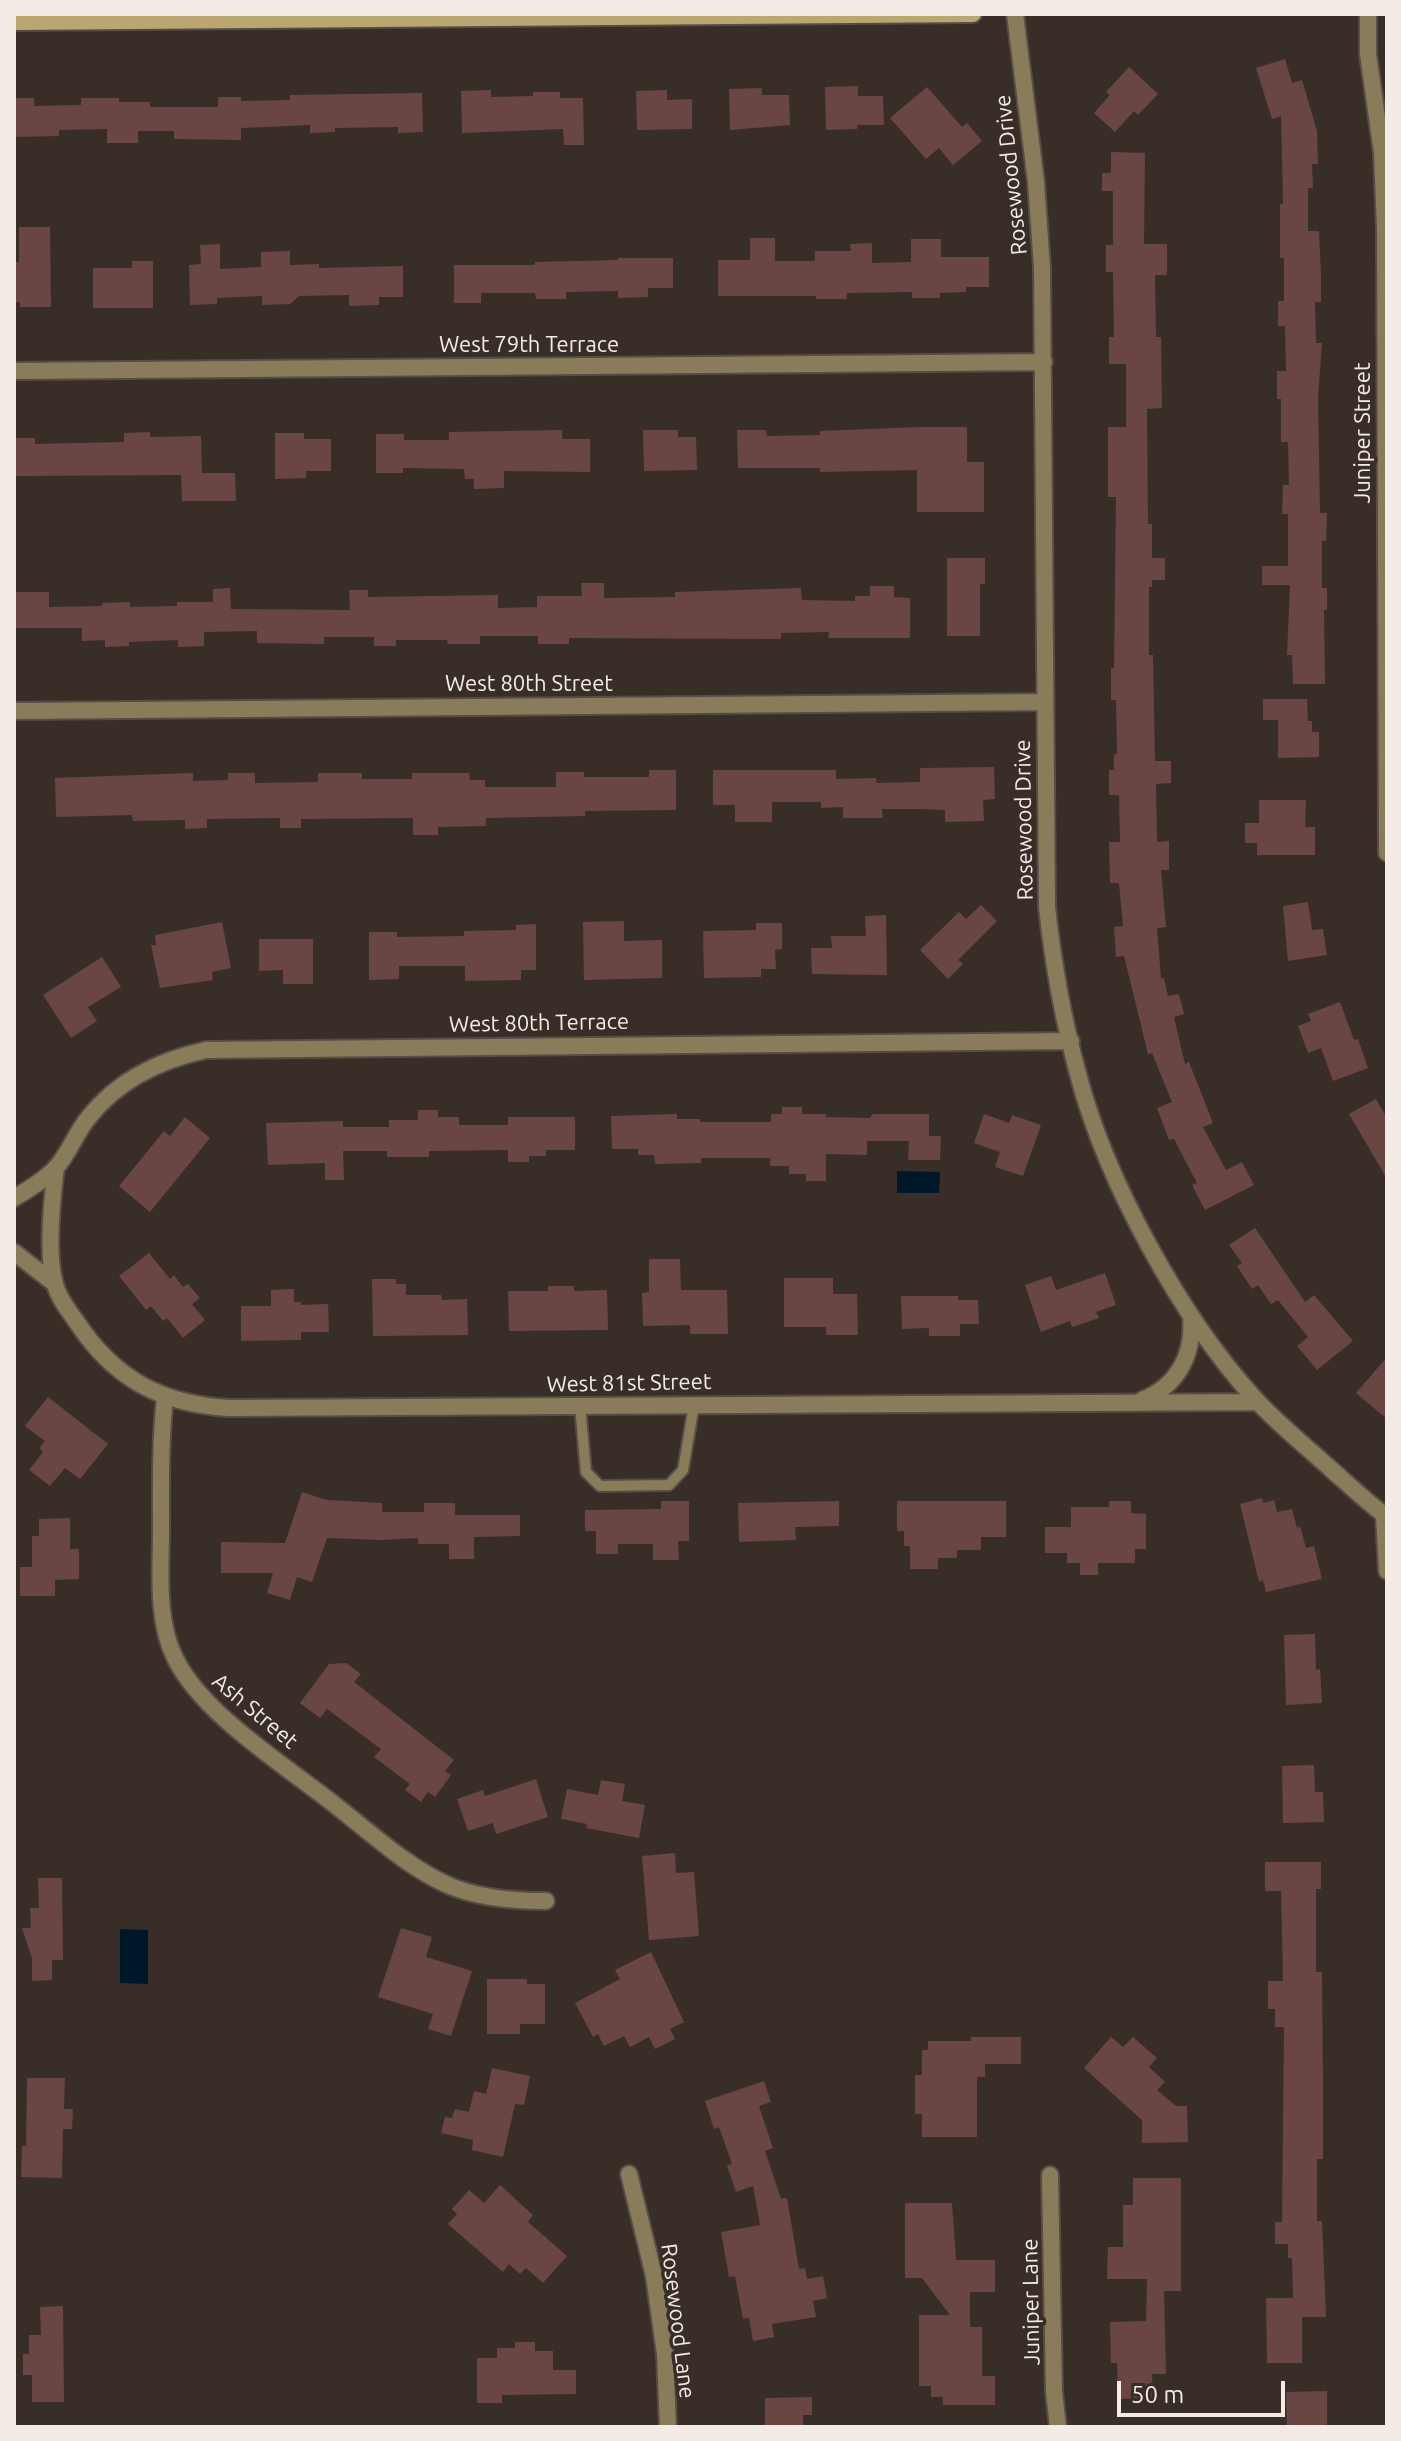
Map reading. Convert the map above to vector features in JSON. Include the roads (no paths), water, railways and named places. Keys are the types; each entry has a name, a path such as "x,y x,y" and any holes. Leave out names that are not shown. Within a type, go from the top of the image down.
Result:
{"street":[{"path":"14,22 121,18 973,14"},
{"name":"Rosewood Drive","path":"1015,14 1036,182 1042,268 1047,907 1053,963 1078,1075 1104,1149 1147,1242 1190,1315 1257,1402 1386,1516"},
{"name":"Juniper Street","path":"1368,14 1368,54 1382,153 1385,229 1387,853"},
{"name":"West 79th Terrace","path":"14,371 1044,362"},
{"name":"West 80th Street","path":"14,711 1045,702"},
{"name":"West 80th Terrace","path":"56,1167 103,1100 135,1075 174,1057 206,1050 1071,1041"},
{"path":"14,1198 56,1167"},
{"name":"West 81st Street","path":"55,1284 51,1231 56,1167"},
{"name":"West 81st Street","path":"14,1252 55,1284 79,1326 105,1358 128,1377 165,1398 198,1407 1257,1402"},
{"path":"1138,1402 1156,1395 1177,1375 1190,1346 1190,1315"},
{"name":"Ash Street","path":"165,1398 161,1470 164,1627 174,1657 192,1687 222,1717 385,1844 429,1874 451,1886 492,1897 546,1901"},
{"path":"1386,1516 1387,1571"},
{"name":"Rosewood Lane","path":"629,2174 654,2276 665,2354 668,2427"},
{"name":"Juniper Lane","path":"1050,2175 1054,2392 1058,2427"}],"lane":[{"path":"580,1406 586,1472 600,1486 669,1485 683,1470 694,1405"}],"water":[{"path":"897,1171 940,1172 939,1193 897,1193"},
{"path":"120,1929 148,1930 148,1984 120,1983"}]}
